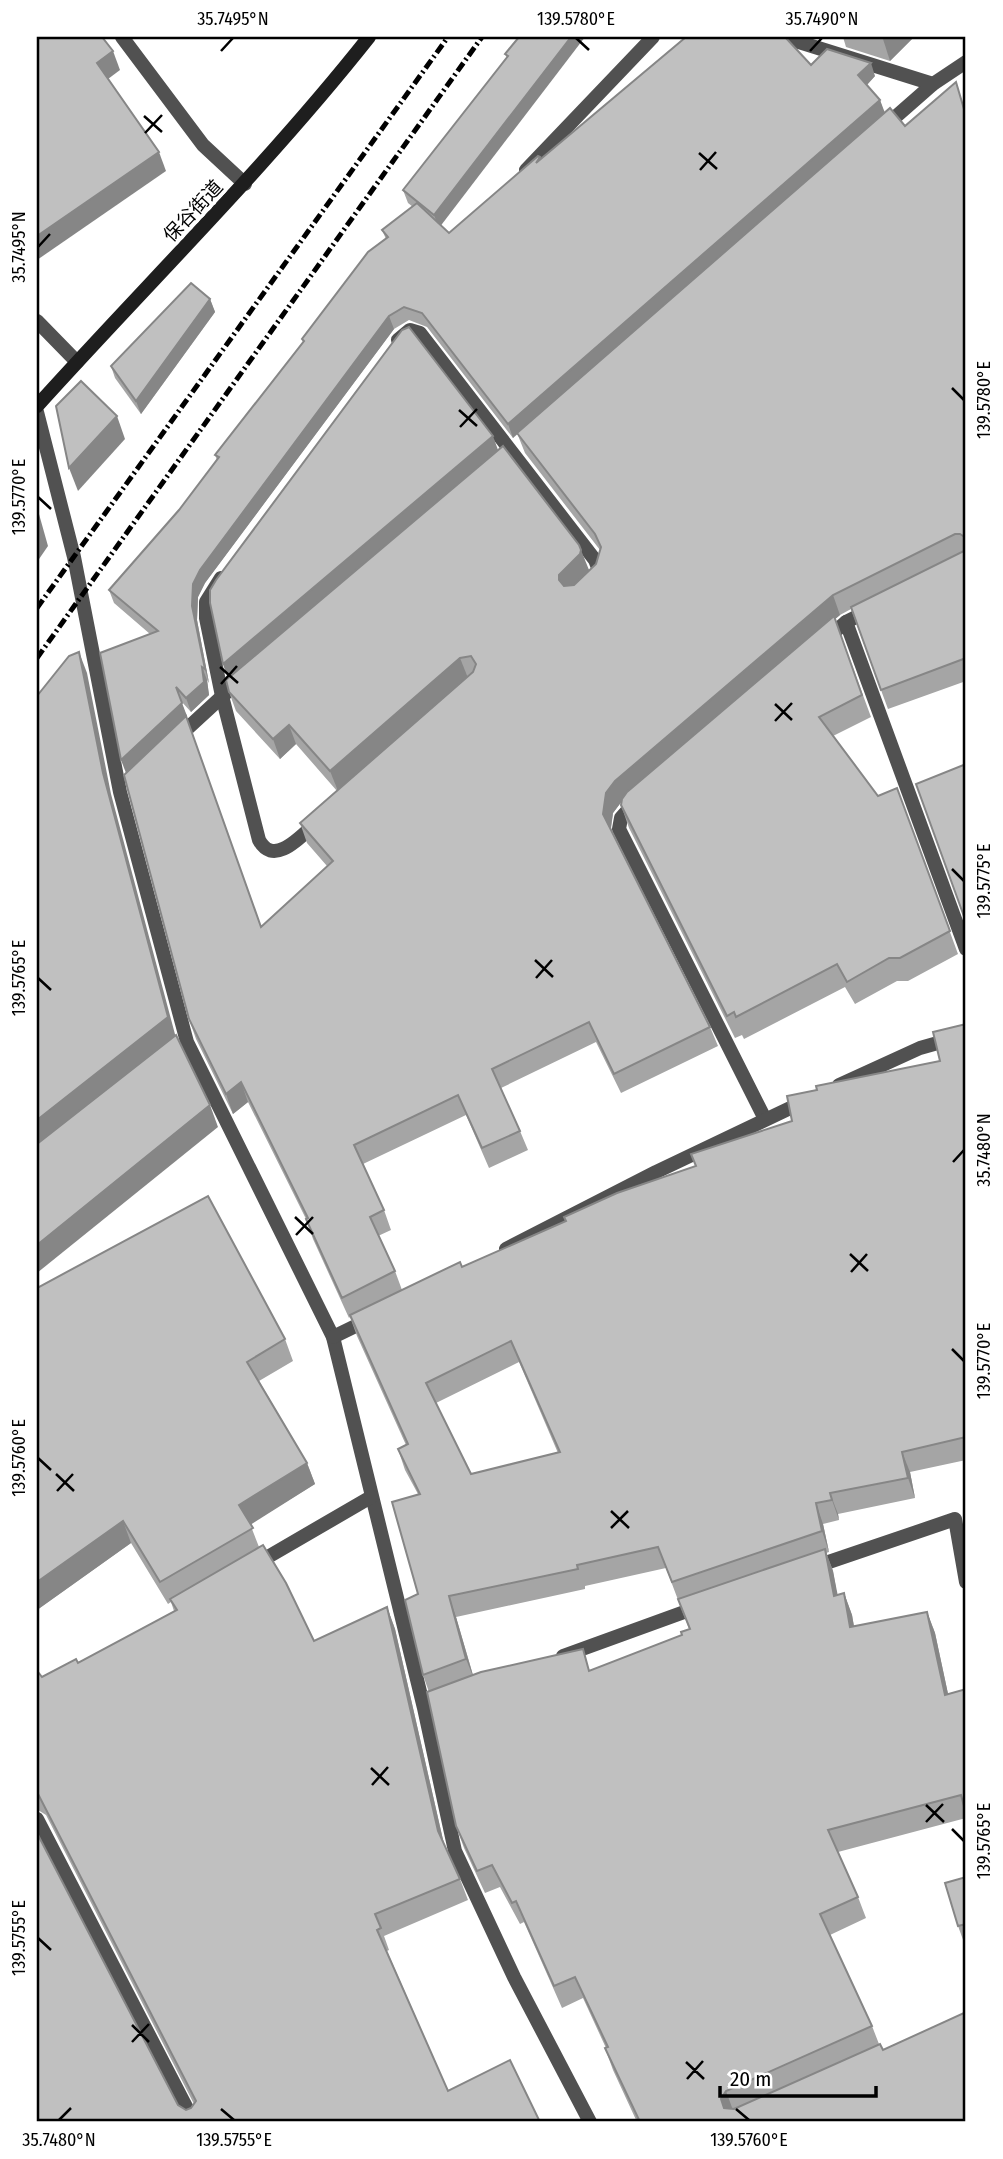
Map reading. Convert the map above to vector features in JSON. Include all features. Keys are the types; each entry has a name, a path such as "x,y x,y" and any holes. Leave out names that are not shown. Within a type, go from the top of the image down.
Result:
{"main road":[{"name":"保谷街道","path":"37,406 244,184 324,94 369,37"}],"street":[{"path":"122,37 203,145 244,184"},
{"path":"518,178 653,37"},
{"path":"783,37 933,84"},
{"path":"873,137 933,84 966,62"},
{"path":"37,321 76,362"},
{"path":"392,348 400,337 410,330 420,333 595,560 599,570 595,580 585,589"},
{"path":"37,412 74,557 182,1046 334,1337 371,1497 430,1705 455,1851 514,1977 590,2122"},
{"path":"229,567 206,602 206,618 222,696 259,840 263,848 272,852 280,851 329,811"},
{"path":"815,649 846,622 882,604"},
{"path":"846,622 966,949"},
{"path":"171,744 243,679"},
{"path":"649,790 628,808 621,818 619,829 765,1119"},
{"path":"499,1253 765,1119 920,1048 966,1035"},
{"path":"334,1337 381,1313"},
{"path":"244,1571 371,1497"},
{"path":"796,1573 960,1517 966,1581"},
{"path":"550,1661 717,1600"},
{"path":"37,1819 194,2122"}],"building":[{"path":"37,37 102,37 113,51 97,63 159,152 37,236"},
{"path":"519,37 571,37 434,215 403,190 508,56 505,54"},
{"path":"686,37 785,37 811,65 827,49 871,63 858,75 880,100 508,424 422,313 404,307 389,316 200,570 193,584 192,606 205,669 202,667 204,682 186,698 176,687 182,703 121,760 100,653 158,631 109,590 179,510 219,457 215,455 304,341 302,339 368,252 388,237 382,230 417,203 449,233 538,156 540,157 536,163"},
{"path":"956,82 966,116 966,538 955,534 833,595 615,781 606,793 603,814 710,1027 614,1074 589,1022 492,1069 520,1131 482,1148 458,1095 354,1145 384,1210 370,1217 395,1271 342,1298 306,1219 308,1218 241,1082 226,1094 189,1019 124,775 186,716 261,927 333,861 300,823 473,672 476,664 471,656 460,658 330,771 289,725 273,739 229,692 226,680 503,446 579,545 580,554 559,575 564,586 574,585 596,564 601,547 595,534 517,433 890,108 905,126"},
{"path":"191,283 210,299 136,401 111,366"},
{"path":"409,327 493,436 223,664 210,603 210,590 402,330"},
{"path":"81,381 117,416 69,468 56,406"},
{"path":"966,548 966,658 881,690 851,607"},
{"path":"834,616 862,695 819,717 878,796 897,788 950,931 900,958 889,958 847,982 837,964 736,1017 734,1012 727,1016 621,805 622,799"},
{"path":"79,652 103,773 168,1017 37,1120 37,696 69,656"},
{"path":"966,764 966,922 916,784"},
{"path":"966,1024 966,1437 902,1452 908,1478 830,1493 832,1500 816,1503 822,1531 672,1582 658,1547 577,1565 578,1569 449,1596 466,1659 423,1675 405,1600 418,1594 392,1502 420,1494 398,1449 408,1444 350,1315 460,1262 462,1267 566,1221 564,1217 617,1193 696,1166 691,1154 792,1121 787,1096 817,1090 816,1086 940,1061 933,1032","holes":["511,1341 560,1452 471,1474 426,1383"]},
{"path":"176,1035 210,1105 37,1245 37,1144"},
{"path":"208,1196 285,1339 247,1362 307,1463 239,1505 253,1528 160,1582 123,1521 37,1582 37,1288"},
{"path":"263,1545 286,1583 314,1641 387,1607 438,1831 460,1879 375,1914 381,1928 377,1930 448,2091 510,2060 540,2122 37,2122 37,1833 178,2105 186,2110 196,2101 37,1792 37,1672 42,1677 76,1659 78,1663 177,1610 170,1599"},
{"path":"825,1549 834,1596 844,1593 850,1627 927,1612 945,1695 966,1689 966,1814 961,1795 828,1830 858,1897 820,1914 872,2026 726,2091 721,2099 724,2108 734,2109 880,2044 883,2050 966,2012 966,2122 640,2122 575,1977 554,1986 516,1901 512,1903 492,1865 477,1871 456,1826 427,1692 481,1672 583,1649 589,1671 682,1635 681,1632 690,1629 678,1599"},
{"path":"966,1877 966,1924 958,1926 945,1883"}],"railway":[{"path":"37,608 448,37"},
{"path":"37,658 482,37"}]}
